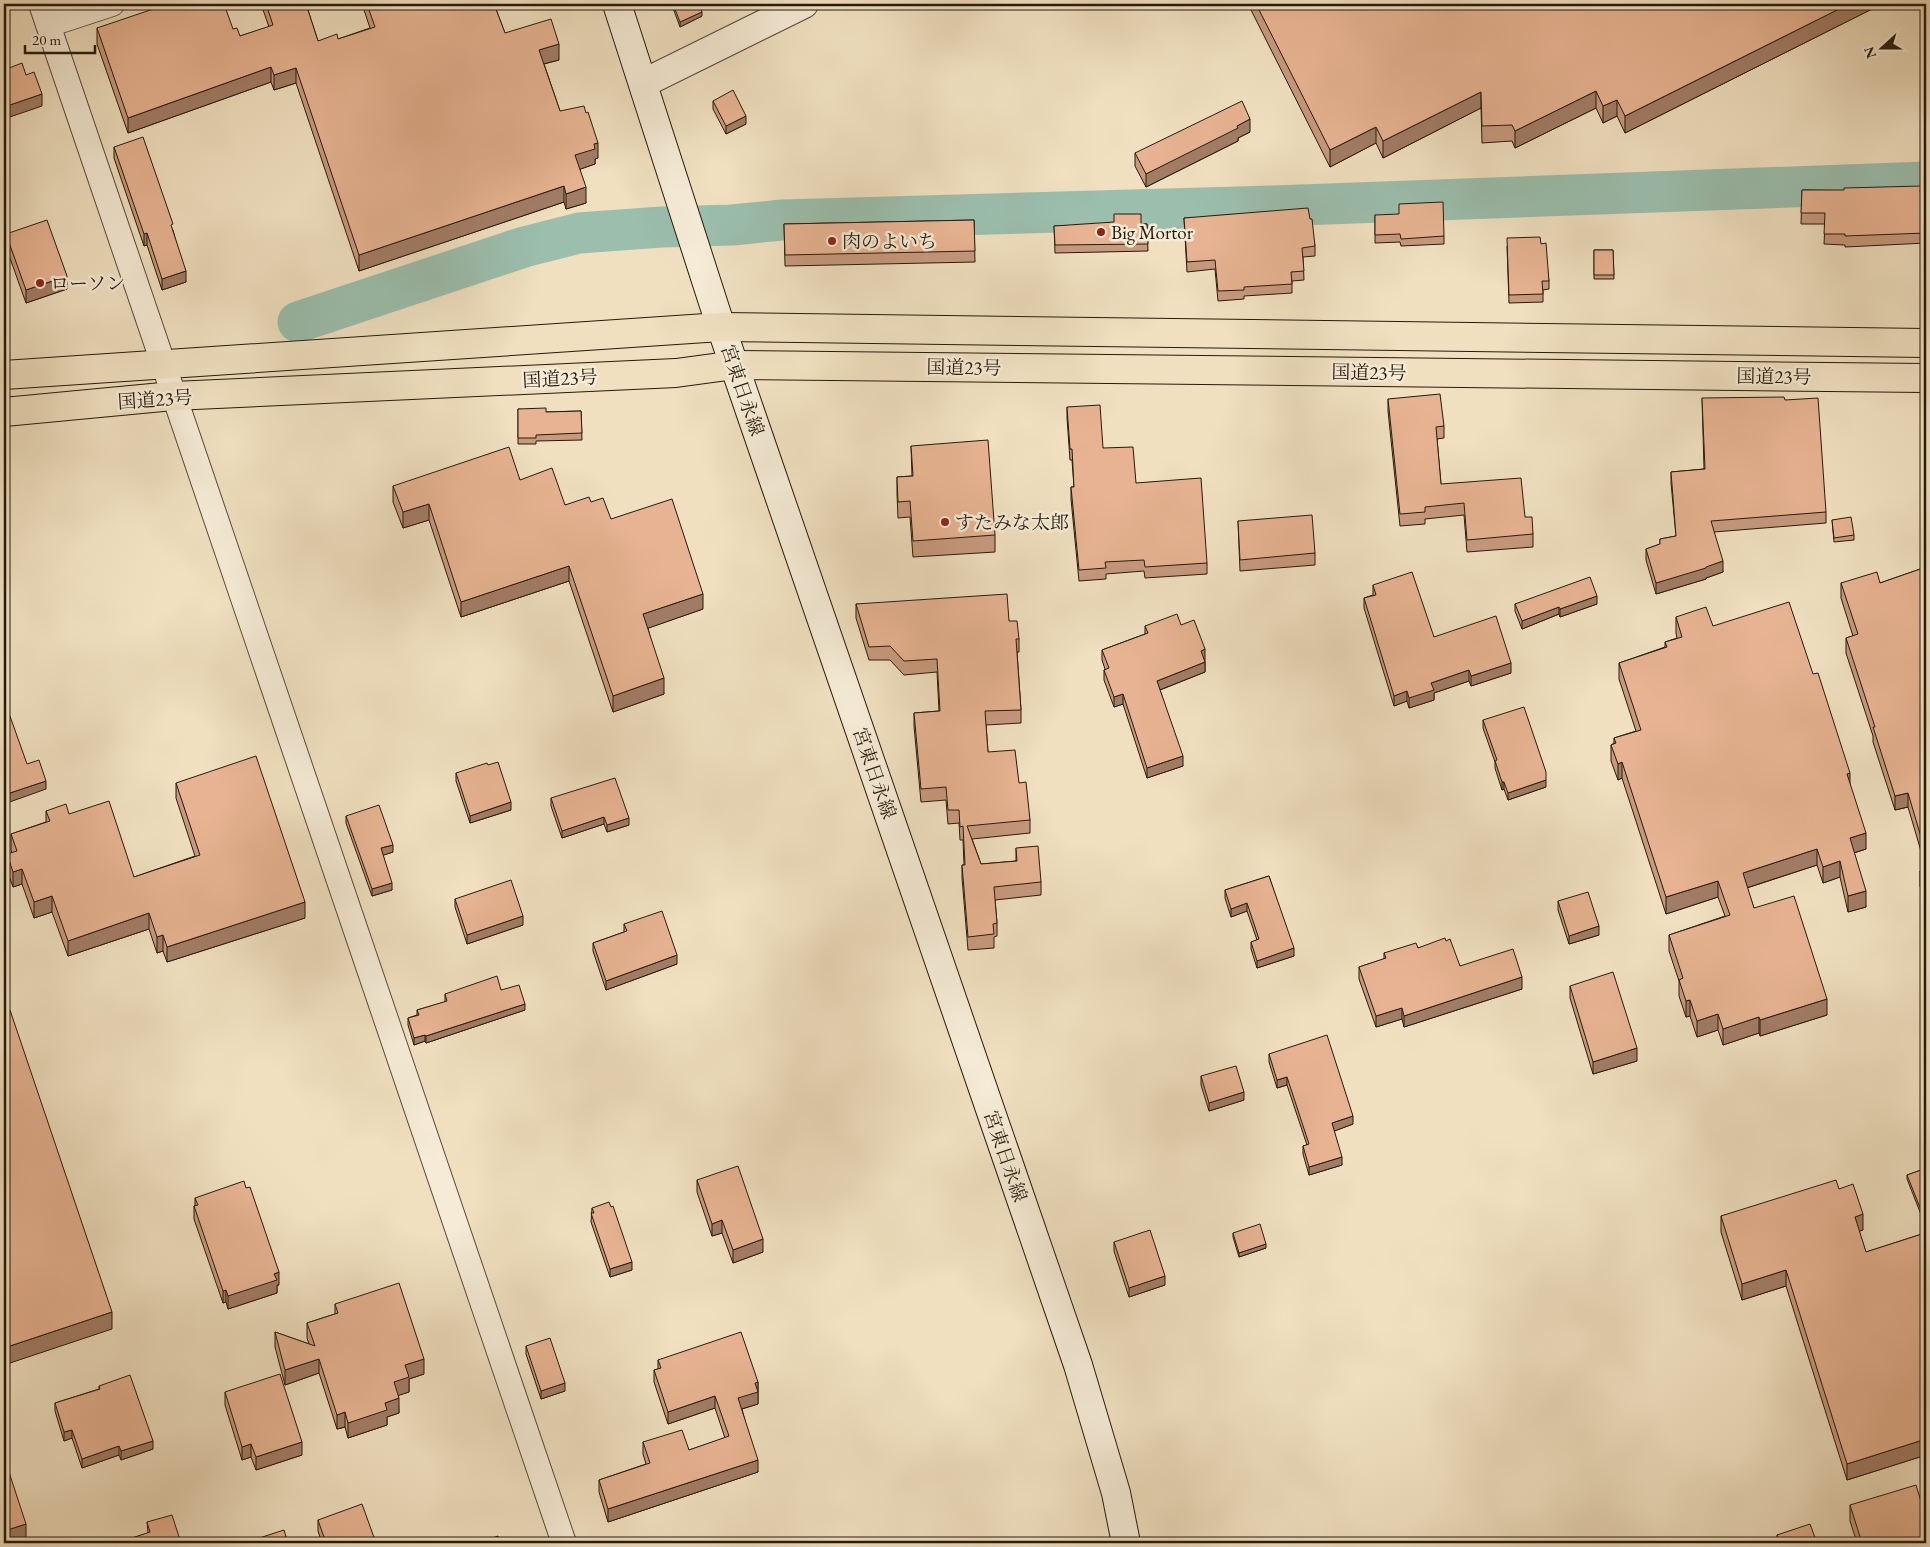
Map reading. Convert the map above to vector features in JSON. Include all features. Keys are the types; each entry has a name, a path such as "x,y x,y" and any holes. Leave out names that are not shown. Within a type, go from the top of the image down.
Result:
{"highway":[{"name":"国道23号","path":"4,376 721,327 1926,343"},
{"name":"国道23号","path":"4,412 173,396 676,373 735,365 1926,378"}],"main road":[{"name":"宮東日永線","path":"617,4 721,327 1078,1365 1116,1493 1126,1543"},
{"path":"644,84 804,4"}],"street":[{"path":"112,4 45,14 173,396 564,1543"}],"building":[{"path":"168,4 224,4 233,29 237,28 240,36 273,25 266,4 306,4 318,41 337,34 338,39 375,27 367,4 494,4 505,33 551,19 559,44 539,50 560,111 584,106 586,113 588,112 598,143 594,144 595,149 575,155 586,187 566,194 564,186 359,255 296,68 274,75 271,67 128,118 97,28"},
{"path":"673,4 698,4 702,12 680,22"},
{"path":"1256,4 1849,4 1625,116 1617,100 1603,106 1596,91 1515,131 1512,125 1482,126 1481,92 1383,141 1376,127 1330,150"},
{"path":"22,63 26,75 34,72 42,94 4,107 4,70"},
{"path":"733,90 746,116 726,126 713,101"},
{"path":"1242,101 1250,119 1237,126 1238,128 1146,174 1135,153"},
{"path":"143,137 173,224 171,225 186,271 162,279 147,233 144,234 114,147"},
{"path":"1921,186 1920,192 1925,192 1926,233 1845,236 1845,234 1824,234 1825,213 1801,213 1802,190"},
{"path":"1443,202 1444,236 1401,239 1400,234 1375,235 1375,215 1399,214 1399,204"},
{"path":"1308,208 1310,219 1312,219 1315,246 1302,248 1304,271 1291,272 1292,284 1244,287 1244,290 1218,291 1215,260 1187,262 1184,218"},
{"path":"1114,214 1141,214 1141,224 1147,224 1148,244 1055,245 1054,226 1114,222"},
{"path":"47,220 67,276 26,290 6,234"},
{"path":"974,220 975,251 785,255 784,224"},
{"path":"1540,237 1541,244 1546,243 1549,281 1542,281 1543,294 1509,295 1507,238"},
{"path":"1594,250 1613,250 1614,275 1594,275"},
{"path":"1440,394 1444,426 1436,427 1441,484 1521,478 1525,517 1532,517 1533,534 1467,540 1464,503 1425,507 1425,512 1400,514 1388,399"},
{"path":"1784,397 1785,400 1818,398 1826,512 1711,521 1723,561 1656,583 1646,549 1660,544 1660,539 1676,536 1671,472 1705,469 1702,398"},
{"path":"1100,405 1103,448 1133,447 1136,483 1201,478 1207,563 1145,567 1144,560 1105,562 1106,568 1079,570 1071,487 1074,487 1072,449 1070,449 1067,407"},
{"path":"546,408 546,412 581,411 582,433 536,435 536,438 518,438 518,409"},
{"path":"988,440 995,535 913,541 910,501 898,502 897,477 913,476 911,446"},
{"path":"509,447 520,480 552,468 565,505 589,497 591,502 603,498 611,519 672,499 703,594 643,614 664,678 613,696 569,566 461,602 429,504 403,512 393,486"},
{"path":"1312,515 1315,553 1240,560 1238,521"},
{"path":"1851,517 1854,535 1834,538 1832,520"},
{"path":"1926,567 1926,854 1908,793 1895,796 1873,727 1875,727 1846,638 1858,634 1841,583 1877,572 1880,583"},
{"path":"1412,572 1434,637 1496,616 1511,663 1471,676 1469,670 1431,683 1434,690 1409,698 1407,691 1394,696 1364,598 1376,595 1373,585"},
{"path":"1590,577 1597,596 1560,609 1559,607 1522,621 1515,604"},
{"path":"1007,594 1009,621 1017,621 1019,639 1016,639 1021,710 985,711 988,752 1015,750 1019,783 1026,782 1030,820 967,826 981,864 1017,861 1016,848 1038,846 1041,882 994,887 997,923 993,924 994,934 968,937 962,865 965,865 963,826 960,827 959,810 948,810 946,787 921,789 914,713 940,711 937,659 904,661 890,646 869,647 856,604"},
{"path":"1789,602 1813,674 1818,673 1850,773 1847,774 1866,833 1850,838 1866,891 1848,896 1840,861 1823,867 1817,849 1743,873 1754,908 1794,896 1827,999 1760,1020 1759,1017 1723,1029 1718,1014 1697,1021 1690,1000 1686,1001 1679,980 1683,978 1669,935 1730,915 1718,881 1666,897 1622,762 1618,764 1611,745 1616,743 1614,738 1641,730 1619,663 1667,647 1665,642 1682,637 1676,617 1706,607 1713,626"},
{"path":"1177,614 1181,625 1194,620 1205,649 1201,651 1205,662 1157,681 1183,756 1147,768 1123,694 1114,697 1104,670 1109,668 1102,650 1148,633 1145,626"},
{"path":"6,705 27,764 39,760 46,781 4,795 4,706"},
{"path":"1524,707 1546,772 1546,780 1508,793 1504,782 1502,782 1495,761 1497,760 1483,720"},
{"path":"256,756 305,902 167,947 163,935 157,937 149,913 68,941 52,896 34,902 22,869 13,872 7,854 17,851 11,834 50,821 46,811 66,804 69,814 109,801 134,877 200,855 176,783"},
{"path":"498,762 511,802 470,816 456,773 487,763 488,765"},
{"path":"615,778 629,818 607,825 604,817 562,831 551,798"},
{"path":"379,805 393,845 381,848 392,883 372,889 346,816"},
{"path":"1926,869 1926,891 1920,871"},
{"path":"1269,876 1294,948 1257,961 1251,942 1259,939 1247,903 1231,909 1225,890"},
{"path":"511,880 523,916 467,935 455,899"},
{"path":"1588,892 1599,926 1569,936 1558,901"},
{"path":"662,911 677,955 606,981 593,943 627,931 624,924"},
{"path":"1445,938 1446,941 1450,939 1460,966 1513,949 1522,977 1404,1016 1402,1008 1376,1016 1359,967 1386,958 1384,953 1416,943 1418,948"},
{"path":"1613,972 1637,1048 1593,1062 1570,986"},
{"path":"497,976 501,990 519,985 525,1004 426,1036 414,1038 408,1018 419,1015 417,1010 447,1001 445,994"},
{"path":"10,1010 112,1312 4,1348 4,1011"},
{"path":"1327,1035 1353,1116 1332,1123 1342,1157 1309,1167 1303,1146 1309,1144 1287,1077 1277,1080 1269,1054"},
{"path":"1236,1066 1244,1092 1209,1103 1201,1076"},
{"path":"738,1166 763,1239 733,1250 722,1220 712,1224 697,1180"},
{"path":"1924,1169 1926,1173 1926,1214 1923,1215 1907,1175"},
{"path":"1836,1180 1839,1189 1853,1184 1863,1214 1855,1217 1866,1252 1925,1233 1922,1215 1926,1214 1926,1439 1847,1464 1786,1270 1742,1284 1721,1216"},
{"path":"244,1181 246,1188 250,1187 279,1272 274,1274 277,1280 228,1296 226,1290 223,1291 194,1206 198,1205 195,1198"},
{"path":"609,1202 611,1207 613,1206 632,1262 610,1269 591,1213 594,1213 592,1208"},
{"path":"1260,1224 1266,1244 1239,1253 1233,1233"},
{"path":"1150,1230 1165,1276 1129,1288 1114,1242"},
{"path":"399,1283 424,1359 405,1365 409,1377 394,1382 399,1398 385,1403 387,1410 348,1423 345,1412 337,1415 319,1359 285,1370 275,1332 315,1346 307,1323 338,1313 335,1304"},
{"path":"741,1332 758,1382 755,1383 758,1392 738,1398 758,1460 608,1509 599,1480 650,1463 643,1442 682,1430 689,1450 729,1436 715,1396 668,1412 654,1370 661,1368 658,1360"},
{"path":"550,1338 565,1383 541,1391 526,1346"},
{"path":"280,1374 302,1442 256,1457 251,1444 242,1447 225,1392"},
{"path":"130,1375 153,1441 121,1451 119,1446 82,1459 72,1430 64,1432 55,1403 100,1389 99,1386"},
{"path":"4,1457 26,1524 4,1531"},
{"path":"1916,1485 1926,1518 1926,1543 1862,1543 1850,1505"},
{"path":"362,1504 376,1543 326,1543 318,1520"},
{"path":"172,1515 181,1543 124,1543 123,1541 150,1532 147,1522"},
{"path":"1810,1524 1817,1543 1780,1543 1777,1535"},
{"path":"284,1530 288,1543 251,1543 250,1541"},
{"path":"498,1536 501,1543 481,1543 481,1542"}],"waterway":[{"path":"298,322 524,247 579,233 662,227 732,225 782,220 1273,206 1926,182"}],"place":[{"name":"Big Mortor","path":"1101,232"},
{"name":"肉のよいち","path":"832,241"},
{"name":"ローソン","path":"40,283"},
{"name":"すたみな太郎","path":"945,522"}]}
